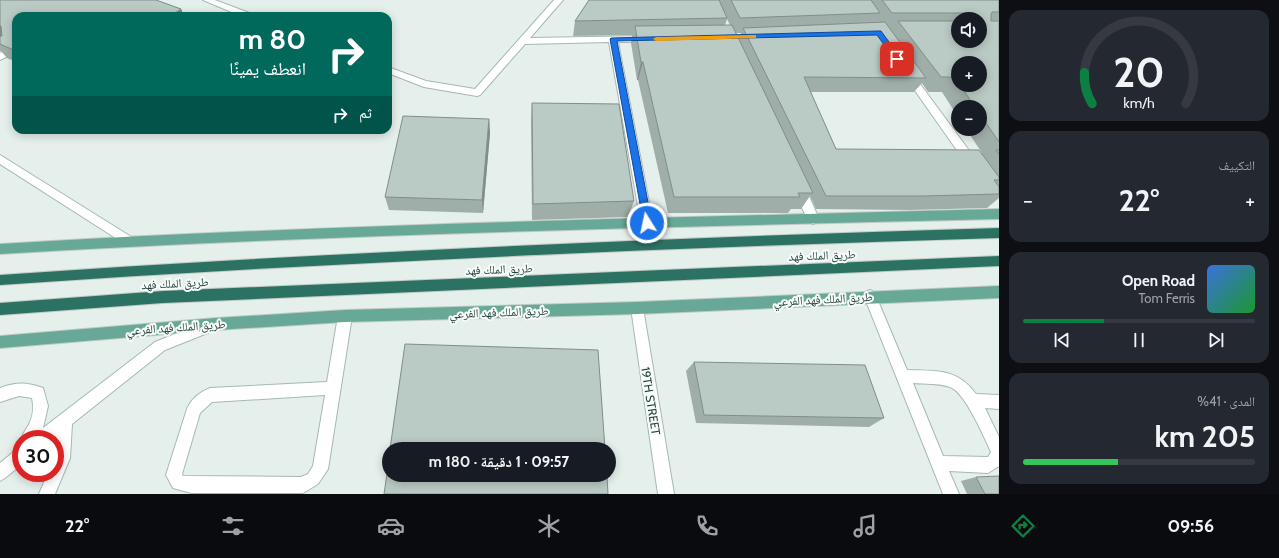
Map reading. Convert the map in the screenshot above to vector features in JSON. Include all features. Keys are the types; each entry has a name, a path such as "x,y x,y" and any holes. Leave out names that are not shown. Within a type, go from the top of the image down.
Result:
{"highway":[{"name":"طريق الملك فهد","path":"0,280 174,267 711,242 999,233"},
{"name":"طريق الملك فهد","path":"0,309 163,297 999,261"}],"main road":[{"path":"0,249 129,241 460,228 999,214"},
{"name":"طريق الملك فهد الفرعي","path":"0,342 216,324 345,316 637,308 870,296 999,292"}],"street":[{"path":"207,0 238,12"},
{"path":"392,72 424,84 477,93 559,0"},
{"path":"614,39 647,223"},
{"path":"523,41 660,39"},
{"path":"0,57 12,50"},
{"path":"902,65 976,169"},
{"path":"0,159 129,241"},
{"path":"793,175 813,219"},
{"path":"870,296 951,494"},
{"name":"19TH STREET","path":"637,308 666,494"},
{"path":"334,388 210,395 202,400 194,410 174,474 178,483 190,485 303,485 313,479 320,469 334,388 345,316"},
{"path":"52,430 160,346 216,324"},
{"path":"903,376 953,381 961,385 972,401 999,453 988,465 938,463"},
{"path":"0,395 13,389 28,389 38,394 41,406 34,430"},
{"path":"972,401 999,402"},
{"path":"47,494 62,458 65,420"},
{"path":"0,473 12,462"}],"building":[{"path":"0,0 156,0 181,9 177,12 12,12 12,49 0,44 0,36 2,36 0,26"},
{"path":"589,0 719,0 727,18 575,21"},
{"path":"731,0 871,0 880,13 740,18"},
{"path":"882,0 999,0 999,12 992,12 991,21 999,21 999,142 987,124 987,100 970,100 965,92 987,92 987,56 951,56 951,77 941,77 898,21 951,21 951,48 987,48 987,12 892,13"},
{"path":"885,22 926,78 804,77 836,149 979,150 999,177 999,180 994,180 999,187 999,194 826,196 743,28"},
{"path":"732,25 813,193 798,193 800,197 674,197 643,62 641,62 635,26"},
{"path":"532,103 619,104 634,201 533,204"},
{"path":"403,116 489,119 482,200 385,197"},
{"path":"405,344 598,350 605,442 391,442"},
{"path":"694,362 865,365 884,418 704,415"},
{"path":"999,476 999,494 985,494 976,477"},
{"path":"386,482 607,482 608,494 384,494"}],"slow traffic":[{"path":"656,39 753,37"}],"route":[{"path":"647,223 614,39 730,38 836,33 878,33 897,59"}]}
